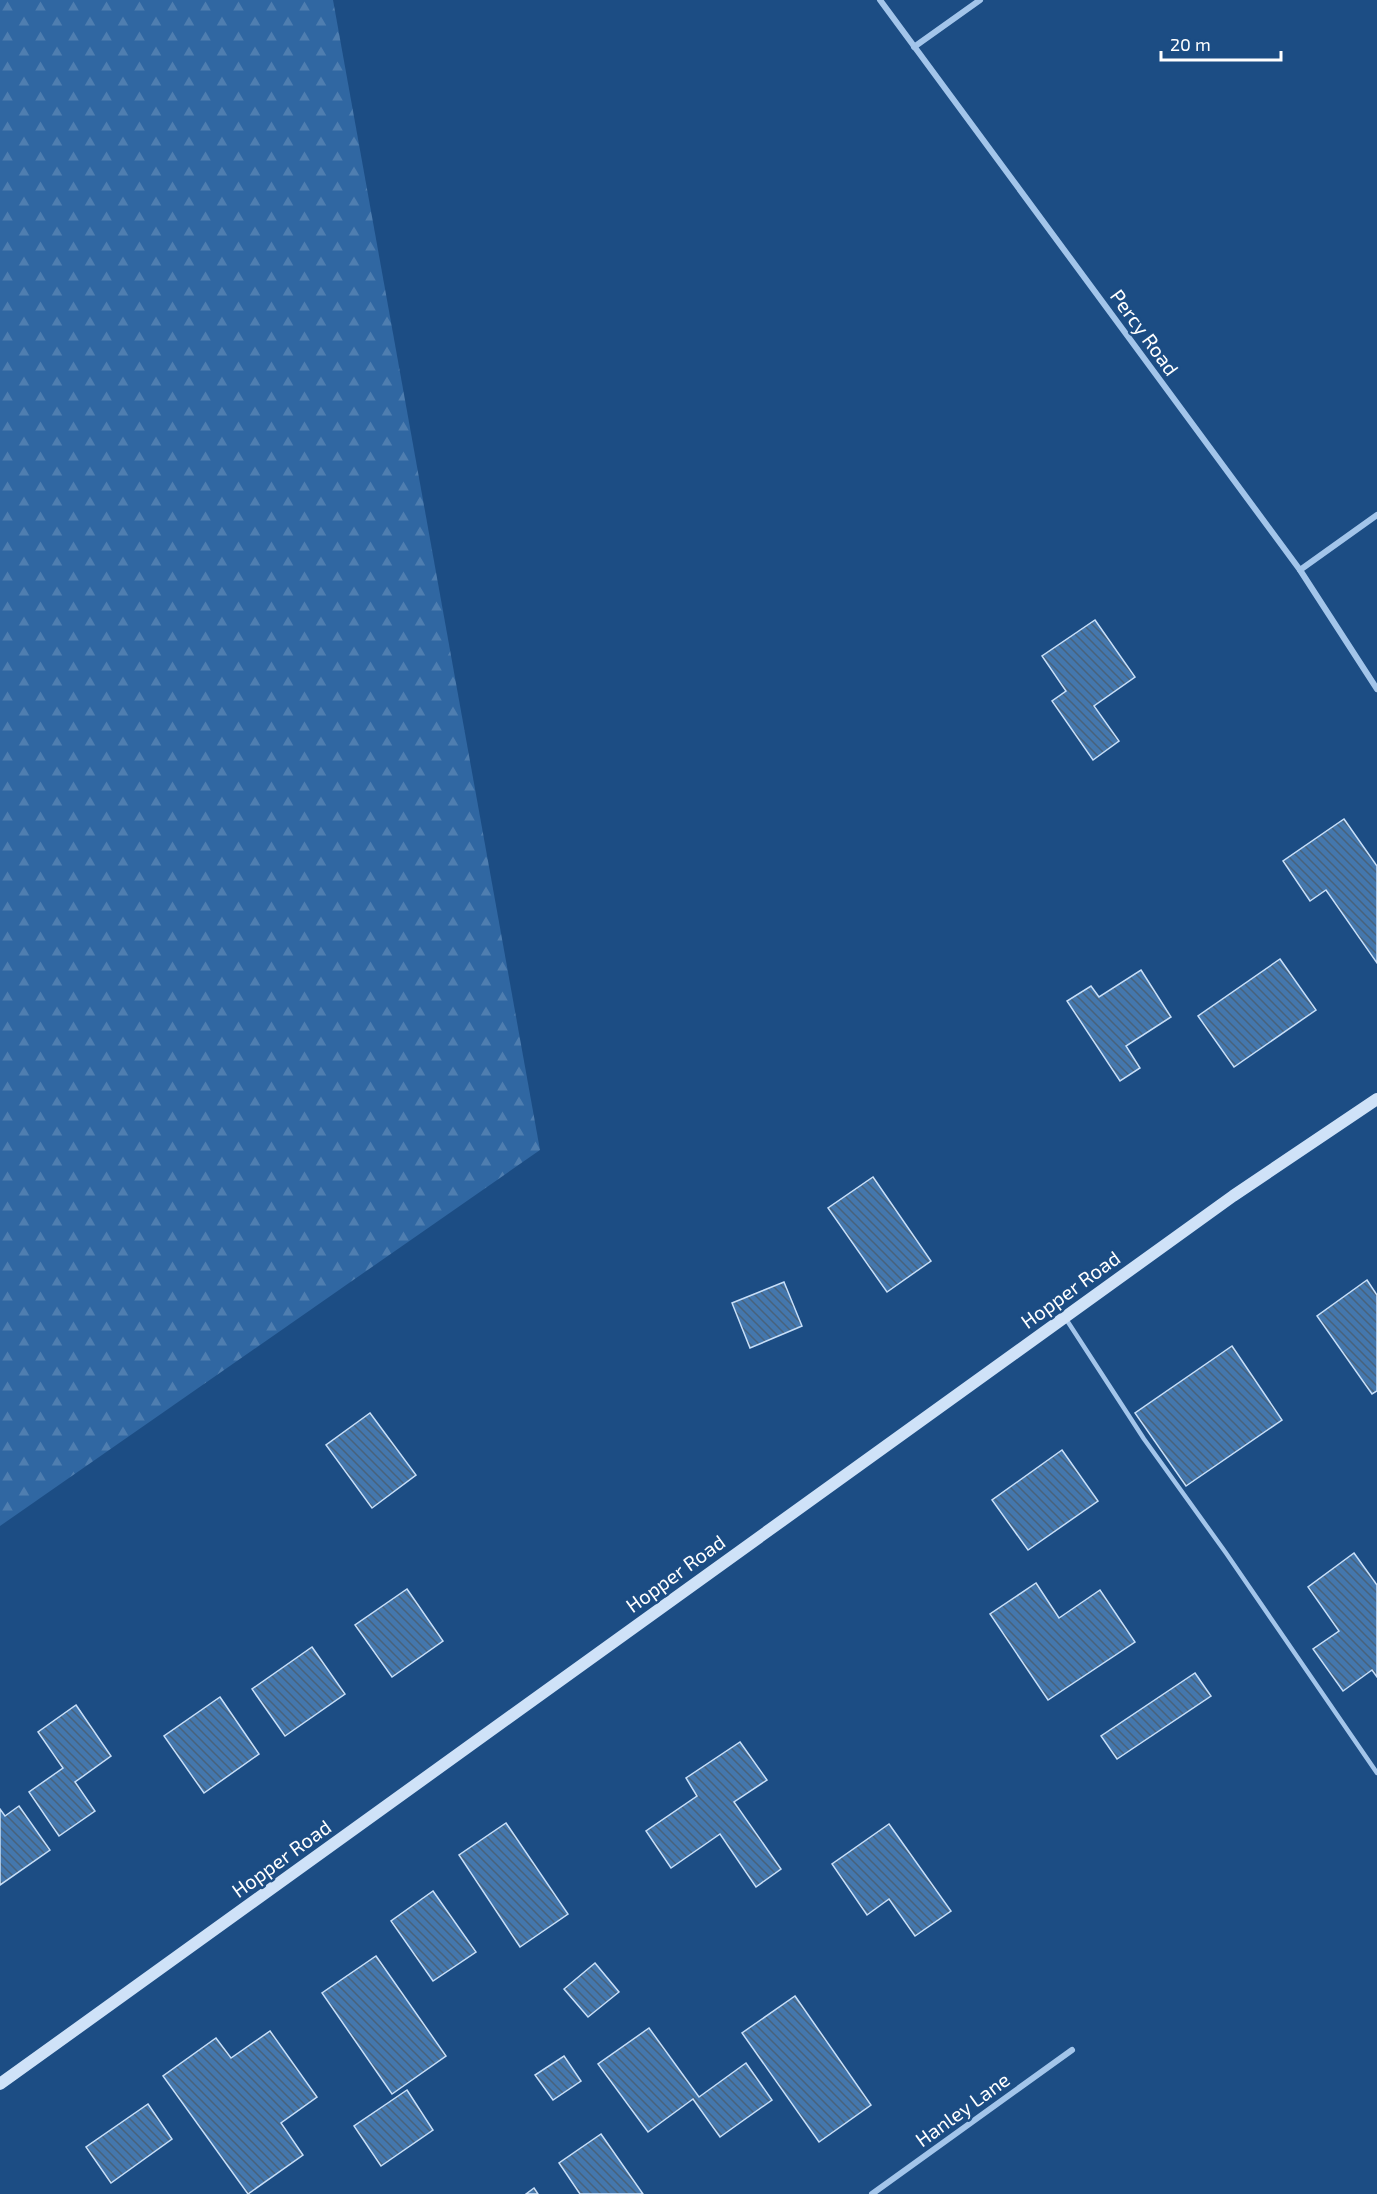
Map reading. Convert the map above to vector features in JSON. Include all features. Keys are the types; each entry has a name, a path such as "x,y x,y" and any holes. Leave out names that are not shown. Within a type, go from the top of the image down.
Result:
{"main road":[{"name":"Hopper Road","path":"0,2084 1065,1316 1233,1196 1377,1099"}],"street":[{"name":"Percy Road","path":"880,0 1300,570 1377,689"},
{"path":"914,47 980,0"},
{"path":"1300,570 1377,515"},
{"name":"Hanley Lane","path":"872,2194 1072,2050"}],"lane":[{"path":"1065,1316 1144,1439 1227,1553 1377,1773"}],"green space":[{"path":"0,0 333,0 540,1150 0,1526"}],"building":[{"path":"1095,620 1135,677 1094,706 1119,741 1093,760 1052,701 1066,691 1042,656"},
{"path":"1344,819 1377,866 1377,963 1326,890 1310,901 1283,861"},
{"path":"1280,959 1316,1010 1234,1067 1198,1016"},
{"path":"1141,970 1171,1017 1126,1046 1140,1068 1120,1081 1067,1001 1091,986 1099,997"},
{"path":"873,1177 931,1261 887,1292 828,1208"},
{"path":"1367,1280 1377,1295 1377,1391 1372,1394 1317,1316"},
{"path":"784,1282 802,1326 750,1348 732,1303"},
{"path":"1232,1346 1282,1420 1186,1486 1135,1413"},
{"path":"370,1413 416,1475 372,1508 326,1445"},
{"path":"1062,1450 1098,1501 1028,1550 992,1500"},
{"path":"1354,1553 1377,1585 1377,1677 1372,1670 1343,1691 1313,1649 1339,1631 1308,1587"},
{"path":"1036,1583 1059,1618 1100,1590 1135,1642 1048,1700 990,1614"},
{"path":"407,1589 443,1641 392,1677 355,1625"},
{"path":"312,1647 345,1694 285,1736 252,1689"},
{"path":"1195,1673 1211,1696 1117,1759 1101,1736"},
{"path":"220,1697 259,1754 204,1793 164,1736"},
{"path":"76,1705 111,1756 75,1782 95,1811 59,1836 29,1792 63,1768 38,1732"},
{"path":"740,1742 767,1780 734,1802 781,1869 756,1887 720,1834 671,1868 646,1831 697,1796 686,1778"},
{"path":"19,1806 50,1850 0,1885 0,1809 5,1816"},
{"path":"506,1823 568,1914 520,1947 459,1855"},
{"path":"889,1824 951,1911 915,1936 889,1899 867,1915 832,1864"},
{"path":"433,1891 476,1952 433,1981 391,1921"},
{"path":"376,1956 446,2056 392,2094 322,1993"},
{"path":"595,1963 619,1992 588,2017 564,1989"},
{"path":"795,1996 871,2105 819,2142 742,2033"},
{"path":"649,2028 699,2097 746,2063 772,2100 720,2137 693,2099 648,2132 598,2064"},
{"path":"270,2031 317,2097 281,2123 303,2155 248,2194 163,2076 216,2038 231,2058"},
{"path":"564,2056 581,2081 553,2100 535,2075"},
{"path":"407,2090 433,2130 381,2166 354,2126"},
{"path":"148,2104 172,2139 111,2183 86,2147"},
{"path":"601,2134 643,2194 580,2194 559,2163"},
{"path":"534,2188 538,2194 526,2194"}]}
